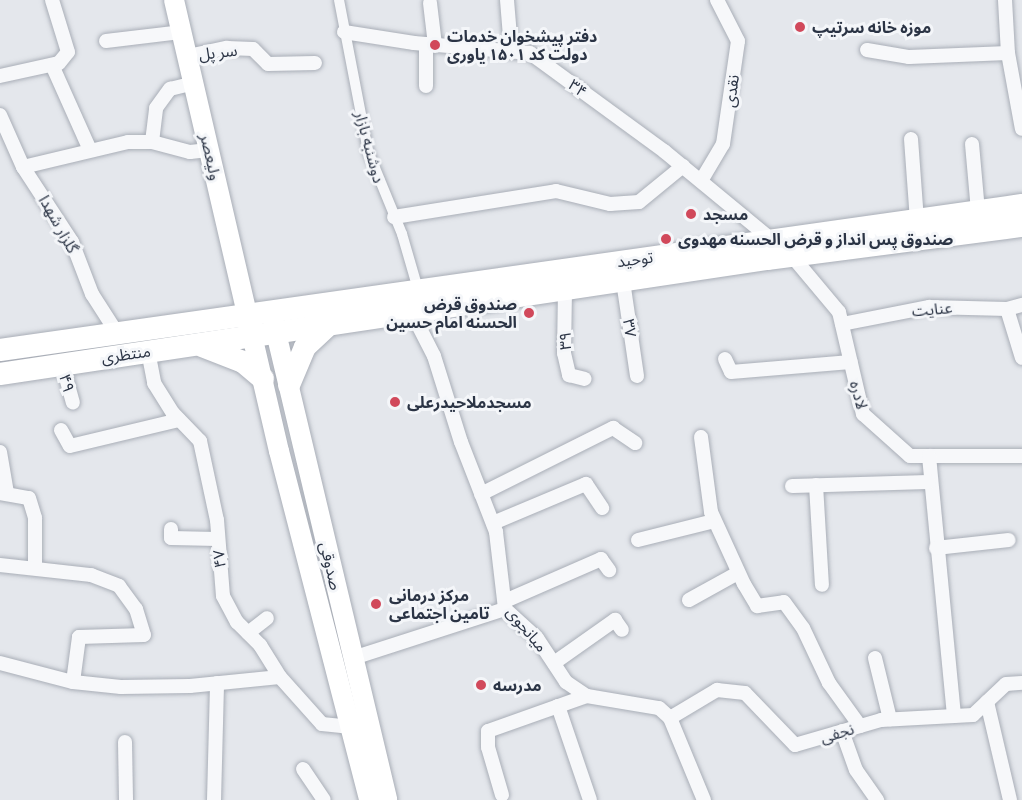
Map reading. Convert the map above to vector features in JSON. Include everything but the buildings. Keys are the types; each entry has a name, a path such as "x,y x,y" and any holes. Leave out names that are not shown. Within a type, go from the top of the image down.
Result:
{"main road":[{"name":"ولیعصر","path":"174,0 250,326"},
{"name":"توحید","path":"274,322 330,324 792,256 875,235 917,220 1022,205"},
{"name":"توحید","path":"250,326 418,289 772,240 1022,226"},
{"name":"صدوقی","path":"274,322 387,800"},
{"path":"289,385 305,347 330,324"},
{"name":"منتظری","path":"0,350 117,333 250,326"},
{"name":"منتظری","path":"0,374 194,345 250,326"},
{"name":"صدوقی","path":"250,326 286,477 369,800"},
{"path":"194,345 226,353 263,380"},
{"path":"286,477 309,473"}],"street":[{"path":"0,76 52,65 68,52 52,0"},
{"name":"دوشنبه بازار","path":"339,0 368,151 394,217 418,289"},
{"path":"507,0 511,49"},
{"name":"نقدی","path":"701,181 723,144 738,41 717,0"},
{"path":"1005,0 1008,53 1019,90 1022,129"},
{"path":"426,86 430,45 430,3"},
{"path":"106,41 182,32"},
{"name":"۳۴","path":"344,32 430,45 511,49 530,53 683,166 772,240"},
{"path":"1007,35 1022,36"},
{"name":"سر پل","path":"188,56 227,48 254,49 268,64 315,63"},
{"path":"867,50 909,57 1008,53"},
{"path":"52,65 90,150"},
{"path":"152,142 156,108 170,89 194,82"},
{"name":"گلزار شهدا","path":"0,116 23,166 72,242 92,294 117,333"},
{"path":"911,139 917,220"},
{"path":"23,166 90,150 152,142 190,152 209,150"},
{"path":"972,144 978,211"},
{"path":"394,217 556,191 610,204 639,202 683,166"},
{"name":"لادره","path":"792,256 839,312 863,414 910,456 1022,456"},
{"name":"۳۷","path":"623,281 637,376"},
{"name":"۳۹","path":"565,290 564,353 569,375 585,379"},
{"name":"عنایت","path":"842,324 929,307 975,305 1007,309 1022,306"},
{"path":"1007,309 1022,358"},
{"name":"میانجوی","path":"412,313 434,356 493,523 505,605 537,638 566,682 587,696 660,708 670,717"},
{"name":"۴۷","path":"148,351 154,383 179,420 200,441 212,490 223,596 237,622 260,645 280,677 322,724 349,727"},
{"path":"725,359 731,372 851,362"},
{"name":"۴۹","path":"62,363 73,404"},
{"path":"61,430 70,446 179,420"},
{"path":"481,494 613,428 635,443"},
{"path":"701,437 714,521 738,573 757,606 784,602 803,628 829,683 860,726"},
{"path":"0,452 3,493 29,498 35,518 35,568"},
{"path":"929,456 929,482 954,716"},
{"path":"792,486 929,482"},
{"path":"493,523 586,484 602,507"},
{"path":"816,485 822,585"},
{"path":"638,540 714,521"},
{"path":"171,529 171,538 217,539"},
{"path":"936,548 1009,540"},
{"path":"352,658 505,605 601,559 609,570"},
{"path":"0,565 91,575 119,585 136,609 144,635 79,637 73,682"},
{"path":"689,600 738,573"},
{"path":"248,633 267,618"},
{"path":"554,663 615,620 622,630"},
{"path":"875,658 890,719"},
{"path":"0,663 73,682 121,687 217,683 280,677"},
{"path":"214,800 217,683"},
{"name":"نجفی","path":"670,717 717,690 745,693 795,745 890,719 973,715 1006,684 1022,683"},
{"path":"502,795 488,747 488,730 587,696"},
{"path":"987,702 1010,800"},
{"path":"558,706 590,800"},
{"path":"670,717 704,800"},
{"path":"842,731 856,770 877,800"},
{"path":"125,742 126,800"},
{"path":"303,769 324,800"}],"place":[{"name":"موزه خانه سرتیپ","path":"800,27"},
{"name":"دفتر پیشخوان خدمات دولت کد ۱۵۰۱ یاوری","path":"435,45"},
{"name":"مسجد","path":"691,214"},
{"name":"صندوق پس انداز و قرض الحسنه مهدوی","path":"666,239"},
{"name":"صندوق قرض الحسنه امام حسین","path":"529,313"},
{"name":"مسجدملاحیدرعلی","path":"395,402"},
{"name":"مرکز درمانی تامین اجتماعی","path":"376,604"},
{"name":"مدرسه","path":"481,685"}]}
